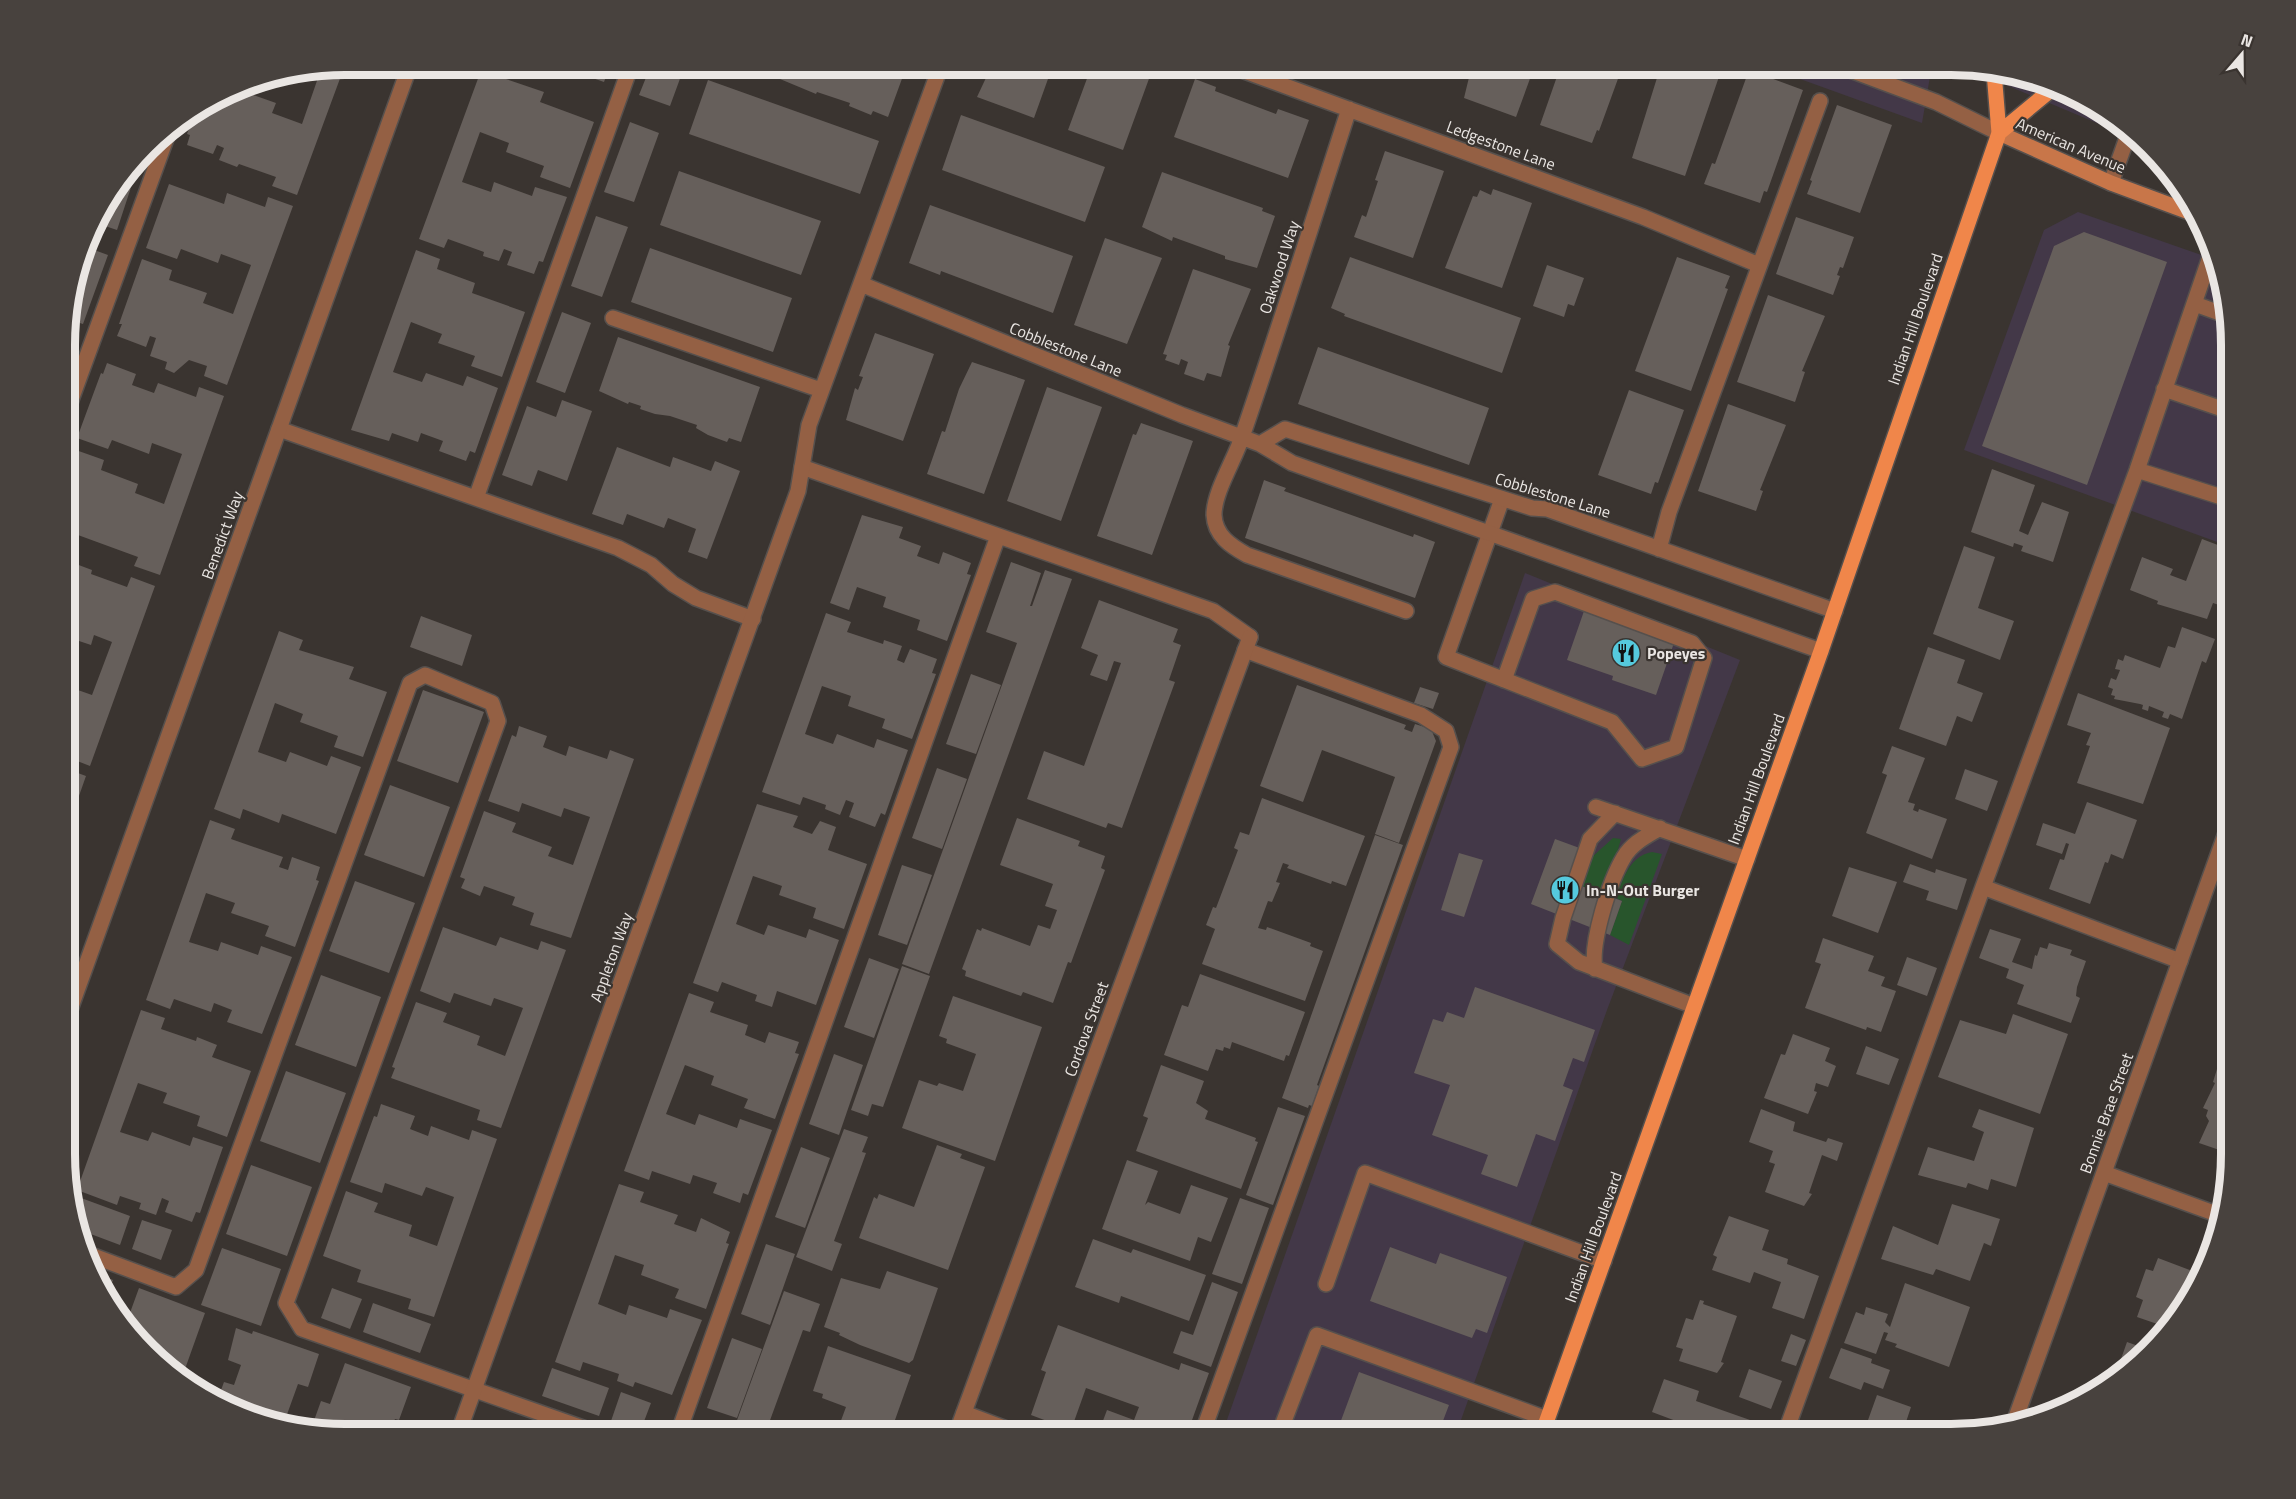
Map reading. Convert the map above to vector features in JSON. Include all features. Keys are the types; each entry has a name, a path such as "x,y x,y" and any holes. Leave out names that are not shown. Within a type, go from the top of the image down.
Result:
{"main road":[{"path":"1995,78 1999,133"},
{"path":"1999,133 2046,93"},
{"name":"Indian Hill Boulevard","path":"1545,1424 1821,651 1999,133"}],"street":[{"name":"Benedict Way","path":"75,996 406,75"},
{"path":"476,498 627,75"},
{"name":"Appleton Way","path":"462,1424 753,619 798,491 809,425 937,75"},
{"name":"Ledgestone Lane","path":"1258,75 1643,217 1759,265"},
{"path":"1866,75 1936,102 1999,133"},
{"path":"1659,549 1669,512 1820,101"},
{"name":"Oakwood Way","path":"1349,109 1242,437 1216,501 1216,526 1231,547 1247,555 1406,611"},
{"name":"American Avenue","path":"1999,133 2111,183 2185,211"},
{"path":"2111,183 2126,140"},
{"path":"75,389 165,144"},
{"path":"1789,1424 2137,470 2208,262"},
{"name":"Cobblestone Lane","path":"861,284 1182,415 1260,444 1292,464 1821,651"},
{"path":"2195,304 2219,313"},
{"path":"613,318 821,390"},
{"path":"2164,389 2221,409"},
{"path":"279,429 626,552 651,565 673,584 696,598 753,619"},
{"name":"Cobblestone Lane","path":"1260,444 1285,429 1502,499 1532,508 1547,509 1835,610"},
{"path":"802,467 1213,611 1248,644 1421,715 1446,731 1451,747 1206,1424"},
{"path":"2137,470 2221,497"},
{"path":"1502,499 1446,657 1504,680 1612,722 1642,759 1676,747 1704,658 1692,643 1555,592 1533,599 1504,680"},
{"path":"682,1424 998,536"},
{"name":"Cordova Street","path":"960,1424 1248,644"},
{"path":"96,1257 176,1287 196,1270 410,683 425,675 492,703 498,721 286,1303 302,1329 572,1424"},
{"path":"1596,807 1747,859"},
{"path":"1615,813 1590,839 1563,918 1557,944 1578,962 1694,1006"},
{"path":"1595,969 1593,957 1598,931 1624,856 1638,841 1660,828"},
{"name":"Bonnie Brae Street","path":"2016,1416 2221,847"},
{"path":"1983,887 2180,961"},
{"path":"1326,1284 1365,1173 1604,1261"},
{"path":"2104,1173 2215,1213"},
{"path":"1283,1424 1317,1335 1547,1419"},
{"path":"964,1413 993,1424"}],"shaded area":[{"path":"1789,75 1930,75 1922,123"},
{"path":"1988,77 2038,89 2086,111 2114,130"},
{"path":"2078,212 2206,257 2219,310 2221,345 2221,543 1964,450 2044,230"},
{"path":"1525,573 1740,660 1607,1010 1460,1424 1226,1424"}],"green space":[{"path":"1613,838 1621,839 1605,895 1582,886 1592,857"},
{"path":"1652,852 1662,854 1629,945 1610,935 1622,901 1616,898 1628,869 1638,858"}],"building":[{"path":"341,75 297,195 272,186 276,177 239,164 237,167 219,160 224,148 217,145 213,154 187,145 190,124 225,103 248,93 276,103 272,113 302,124 318,77"},
{"path":"479,75 508,75 506,79 544,92 540,102 594,122 570,188 540,177 544,166 506,152 509,143 480,132 462,182 491,192 494,182 532,196 535,187 567,197 543,262 539,261 534,274 507,265 512,252 504,249 499,261 483,256 484,252 448,239 444,248 419,239"},
{"path":"584,75 607,75 604,82"},
{"path":"647,75 681,75 670,106 639,95"},
{"path":"771,75 903,75 888,117 873,111 871,115 849,106 850,103 817,92 816,94"},
{"path":"987,75 1049,75 1034,118 977,97"},
{"path":"1088,75 1150,75 1123,150 1068,130"},
{"path":"1470,75 1531,75 1516,117 1464,98"},
{"path":"1558,75 1619,75 1599,131 1597,130 1592,143 1540,125"},
{"path":"1658,75 1720,75 1685,176 1632,158"},
{"path":"1747,75 1762,75 1803,90 1767,192 1764,191 1760,203 1704,184 1712,163 1715,164"},
{"path":"1195,79 1216,87 1215,91 1276,114 1278,109 1309,120 1288,178 1174,137"},
{"path":"708,80 879,141 860,194 689,134"},
{"path":"1837,105 1892,125 1860,213 1807,194"},
{"path":"961,115 1105,167 1085,222 942,170"},
{"path":"630,122 659,133 634,202 604,192"},
{"path":"1385,151 1444,171 1413,258 1354,237 1362,215 1366,217"},
{"path":"679,171 821,221 801,275 660,225"},
{"path":"1162,172 1263,208 1262,211 1275,216 1257,268 1225,259 1225,256 1173,237 1172,241 1142,227"},
{"path":"135,176 117,230 103,225 120,195"},
{"path":"169,184 224,204 227,193 265,207 268,197 293,206 227,385 204,376 207,366 189,360 174,373 165,369 167,362 150,356 156,338 150,336 146,347 117,336 122,324 119,324 142,259 172,270 169,280 207,293 203,303 233,314 251,265 221,254 218,263 181,249 177,259 146,248"},
{"path":"1493,189 1532,203 1502,288 1445,268 1473,196 1477,197 1480,190 1491,195"},
{"path":"930,205 1073,256 1053,313 941,271 940,275 909,263"},
{"path":"596,216 628,227 602,297 571,286"},
{"path":"1796,217 1854,237 1843,268 1840,267 1837,275 1840,276 1833,295 1776,274"},
{"path":"2084,232 2167,262 2087,485 1982,446 2054,246"},
{"path":"1105,238 1162,258 1127,344 1074,325"},
{"path":"650,248 792,298 773,352 631,302"},
{"path":"93,249 108,255 83,324 76,322 77,310 84,275"},
{"path":"416,250 440,259 437,269 475,283 472,293 525,312 502,377 471,366 475,356 438,343 442,334 411,322 393,372 422,382 426,373 463,386 467,376 498,388 475,453 470,451 466,461 439,451 443,441 421,433 418,442 392,433 389,441 351,430"},
{"path":"1350,257 1521,318 1502,373 1344,316 1345,314 1331,308"},
{"path":"1677,257 1730,276 1725,288 1728,289 1691,391 1635,371"},
{"path":"1547,265 1584,278 1574,306 1568,304 1564,317 1533,306"},
{"path":"1193,269 1251,289 1228,345 1230,346 1221,377 1207,373 1204,381 1184,374 1188,362 1181,359 1179,365 1165,360 1167,355 1163,354"},
{"path":"1768,295 1825,316 1802,371 1805,372 1795,402 1737,382"},
{"path":"562,312 591,323 565,393 536,382"},
{"path":"875,333 934,354 903,441 846,420 855,388 858,390 863,377 859,376"},
{"path":"618,337 760,387 741,442 729,438 727,442 708,435 696,428 697,425 640,409 641,406 629,402 628,404 599,391"},
{"path":"1318,347 1489,408 1469,465 1298,404"},
{"path":"972,362 1025,380 984,494 927,474 942,431 945,432 959,389"},
{"path":"107,363 136,374 132,385 154,393 158,383 196,397 199,387 224,396 160,575 134,566 138,557 75,534 75,450 104,460 101,470 138,484 135,493 164,504 182,454 152,443 149,454 112,440 108,449 77,438 101,373 103,374"},
{"path":"1047,387 1102,407 1061,521 1007,501"},
{"path":"1629,390 1684,410 1658,483 1655,482 1651,494 1598,475"},
{"path":"562,400 592,411 567,481 538,470 532,486 502,475 527,406 556,417"},
{"path":"1728,404 1786,425 1760,490 1763,491 1756,511 1698,491"},
{"path":"1141,423 1193,441 1152,555 1097,536 1133,434 1136,435"},
{"path":"617,447 670,467 673,457 711,471 715,461 740,471 707,559 688,552 696,529 668,518 664,528 627,514 623,525 592,514"},
{"path":"1992,469 2035,485 2019,531 2028,535 2042,502 2069,512 2053,562 2021,551 2023,546 2014,543 2013,547 1971,532"},
{"path":"1264,480 1286,488 1284,491 1413,537 1414,534 1435,542 1415,598 1245,538"},
{"path":"862,515 903,527 899,538 921,546 917,556 939,564 943,552 971,563 967,574 971,575 947,641 917,630 920,620 883,607 886,597 857,587 849,610 830,603"},
{"path":"2202,539 2221,546 2221,606 2213,603 2207,619 2157,604 2158,601 2130,590 2142,557 2173,569 2170,575 2186,581"},
{"path":"1964,546 1995,557 1978,608 2014,621 2000,660 1933,634"},
{"path":"1011,562 1041,573 1030,606 1032,606 1045,570 1072,579 929,974 902,964 1017,643 986,632"},
{"path":"76,564 92,570 91,574 127,587 131,577 155,586 90,766 75,760 75,689 92,695 112,642 94,635 91,645 75,640"},
{"path":"1099,600 1178,629 1173,642 1181,645 1169,680 1175,682 1122,828 1108,823 1106,828 1027,799 1044,751 1084,766 1121,663 1114,661 1107,681 1090,675 1098,655 1081,648"},
{"path":"1584,611 1675,640 1656,695 1612,680 1613,676 1567,660"},
{"path":"826,613 851,622 847,632 883,644 884,640 902,646 897,660 904,663 910,649 937,659 932,673 936,674 912,739 882,728 885,719 848,706 851,696 822,686 805,734 833,744 837,734 874,748 877,739 908,750 885,815 881,813 875,827 849,817 854,803 846,800 840,815 825,809 826,805 803,797 800,805 762,792"},
{"path":"421,616 472,635 462,666 410,647"},
{"path":"2182,627 2215,639 2206,663 2202,661 2182,719 2170,714 2168,719 2162,717 2164,712 2149,706 2148,711 2142,709 2143,705 2114,699 2115,696 2111,695 2113,689 2108,687 2111,678 2116,680 2120,670 2115,669 2118,659 2123,661 2125,655 2160,668 2168,646 2175,648"},
{"path":"279,631 303,640 299,650 354,667 349,679 387,692 363,757 334,747 338,736 300,722 303,714 275,703 258,752 286,762 290,752 327,766 331,756 361,767 336,834 282,814 279,823 243,809 240,819 214,809"},
{"path":"1928,647 1965,660 1957,683 1983,693 1972,722 1957,716 1946,746 1899,729"},
{"path":"971,674 1001,685 976,754 946,744"},
{"path":"1297,685 1406,725 1404,729 1412,732 1415,724 1431,729 1436,741 1399,843 1375,834 1395,777 1322,750 1303,802 1260,786"},
{"path":"1420,687 1439,693 1433,709 1414,703"},
{"path":"423,690 484,712 458,783 397,761"},
{"path":"2078,693 2170,728 2143,804 2077,783 2090,746 2086,745 2091,733 2067,725"},
{"path":"519,726 547,736 543,747 566,756 569,746 607,759 610,750 634,759 571,938 530,925 534,913 512,905 515,897 484,886 480,896 461,888 465,879 460,877 484,811 516,823 512,832 552,847 548,856 573,865 590,817 564,808 561,817 522,803 519,812 488,801 512,735 516,737"},
{"path":"1892,746 1925,758 1908,802 1915,804 1913,810 1918,812 1919,809 1947,819 1932,859 1866,833 1887,775 1882,773"},
{"path":"937,768 967,779 942,849 912,838"},
{"path":"1965,769 1998,781 1987,811 1955,799"},
{"path":"75,772 86,776 75,807"},
{"path":"390,785 450,807 424,877 364,855"},
{"path":"1262,798 1365,836 1346,886 1332,881 1331,884 1287,868 1289,865 1283,863 1276,882 1280,883 1272,902 1268,901 1258,928 1266,930 1267,927 1311,943 1310,946 1323,951 1305,1001 1202,964 1215,929 1206,925 1213,907 1216,908 1238,850 1234,848 1240,832 1249,835"},
{"path":"2087,802 2137,820 2123,859 2111,854 2108,863 2105,862 2090,904 2049,889 2060,859 2064,860 2069,844 2066,843 2062,854 2036,845 2043,823 2075,834"},
{"path":"757,804 798,816 793,827 812,834 820,821 836,827 828,850 867,864 844,929 813,918 816,908 779,895 782,886 753,876 736,924 764,935 768,925 806,938 809,929 839,940 816,1005 777,991 772,1007 755,1001 757,995 722,982 718,992 693,983"},
{"path":"1017,818 1080,841 1078,846 1105,856 1101,868 1105,870 1071,963 1068,962 1053,1003 1023,992 1021,996 965,976 966,971 962,969 977,929 981,931 982,928 1030,946 1038,925 1050,929 1057,910 1045,906 1053,884 1000,865"},
{"path":"210,820 235,829 231,839 283,857 279,867 288,870 292,857 320,867 316,880 319,881 295,947 265,936 269,926 231,913 235,903 206,893 189,942 218,951 221,942 258,955 261,946 292,957 262,1034 227,1022 232,1010 214,1003 211,1012 174,999 170,1009 146,1000"},
{"path":"1375,835 1403,845 1317,1085 1319,1086 1312,1106 1309,1105 1308,1108 1282,1098"},
{"name":"In-N-Out Burger","path":"1555,839 1585,850 1573,883 1622,901 1610,935 1531,904"},
{"path":"1459,853 1483,860 1464,917 1441,910"},
{"path":"1910,864 1935,873 1936,869 1967,879 1957,910 1926,900 1929,891 1903,882"},
{"path":"902,865 932,875 907,945 878,935"},
{"path":"1849,867 1897,882 1878,933 1832,916"},
{"path":"355,881 415,903 389,973 329,951"},
{"path":"443,927 496,946 500,937 538,950 541,941 566,950 501,1128 477,1120 480,1110 391,1078 395,1068 392,1067 416,1002 447,1013 443,1022 480,1036 477,1045 505,1056 523,1008 494,998 491,1006 454,993 450,1003 420,991"},
{"path":"1990,929 2021,939 2012,962 2032,969 2035,955 2037,956 2040,947 2047,949 2049,943 2072,950 2070,955 2086,961 2077,987 2076,996 2080,998 2071,1023 2017,1004 2024,985 2006,978 2009,969 1979,958"},
{"path":"1823,938 1874,956 1868,971 1885,977 1881,986 1896,991 1881,1032 1867,1027 1866,1030 1805,1008 1821,964 1815,962"},
{"path":"1907,957 1937,968 1927,996 1897,985"},
{"path":"869,958 899,969 874,1038 844,1027"},
{"path":"902,966 930,976 883,1107 872,1104 868,1116 851,1110"},
{"path":"1200,974 1305,1012 1289,1056 1286,1055 1284,1061 1232,1042 1230,1049 1224,1047 1223,1051 1216,1049 1208,1071 1164,1055 1182,1005 1188,1007"},
{"path":"321,975 381,997 356,1067 295,1045"},
{"path":"1475,987 1595,1030 1584,1062 1573,1058 1563,1086 1573,1090 1555,1141 1536,1134 1517,1187 1481,1174 1488,1155 1432,1135 1450,1085 1414,1073 1433,1019 1443,1022 1447,1012 1464,1018"},
{"path":"689,993 714,1002 710,1012 748,1025 745,1035 765,1043 769,1032 799,1042 795,1053 799,1054 775,1119 744,1108 748,1099 711,1085 714,1076 685,1065 666,1114 695,1125 699,1114 737,1128 740,1119 772,1130 748,1195 743,1193 740,1203 713,1193 717,1183 693,1175 690,1184 652,1171 649,1180 624,1171"},
{"path":"953,996 1042,1027 995,1161 902,1128 919,1080 937,1086 939,1083 963,1091 976,1054 946,1043 947,1039 939,1036"},
{"path":"141,1010 165,1018 161,1029 196,1041 197,1037 217,1045 212,1057 251,1071 227,1137 197,1126 200,1116 163,1103 167,1093 138,1083 120,1132 148,1141 152,1132 190,1146 193,1137 223,1147 200,1213 196,1212 192,1222 165,1212 169,1201 162,1198 156,1215 139,1209 141,1203 120,1196 117,1205 77,1190"},
{"path":"2013,1014 2068,1034 2040,1114 1938,1077 1960,1020 2006,1034"},
{"path":"1793,1034 1830,1048 1825,1061 1836,1066 1828,1087 1816,1083 1814,1091 1817,1092 1808,1114 1764,1098 1781,1054 1785,1055"},
{"path":"1866,1046 1899,1059 1889,1085 1856,1074"},
{"path":"834,1054 863,1065 839,1135 809,1124"},
{"path":"1161,1065 1204,1081 1196,1103 1208,1111 1205,1119 1256,1138 1255,1141 1258,1142 1241,1189 1136,1151 1148,1118 1143,1116"},
{"path":"2217,1069 2221,1070 2221,1151 2199,1143 2209,1121 2206,1116 2208,1110 2203,1108 2215,1083 2213,1082"},
{"path":"286,1071 346,1093 320,1163 260,1141"},
{"path":"381,1104 415,1116 410,1129 428,1136 431,1126 469,1140 472,1130 497,1139 434,1317 408,1309 411,1299 357,1282 361,1270 323,1256 346,1191 378,1203 374,1212 412,1225 409,1236 437,1246 454,1197 426,1187 422,1196 385,1183 382,1193 350,1182 374,1116 377,1117"},
{"path":"1278,1107 1305,1116 1273,1205 1246,1195"},
{"path":"1761,1109 1795,1122 1793,1131 1826,1142 1828,1138 1843,1143 1837,1161 1822,1155 1809,1193 1812,1194 1804,1206 1765,1192 1775,1164 1769,1162 1773,1151 1749,1142"},
{"path":"1979,1109 2034,1128 2016,1187 1991,1179 1988,1190 1968,1183 1966,1188 1918,1175 1928,1147 1974,1161 1984,1132 1972,1127"},
{"path":"844,1129 868,1137 862,1152 866,1153 834,1241 842,1244 832,1271 796,1257"},
{"path":"937,1145 962,1154 960,1158 985,1167 948,1270 859,1238 874,1197 877,1199 879,1194 914,1207"},
{"path":"801,1147 830,1158 805,1228 775,1217"},
{"path":"1127,1160 1158,1171 1145,1205 1148,1202 1180,1214 1191,1185 1228,1198 1211,1242 1198,1237 1190,1261 1102,1229"},
{"path":"251,1165 312,1187 287,1256 226,1234"},
{"path":"619,1184 644,1192 640,1202 678,1215 674,1224 696,1232 701,1218 730,1232 726,1243 729,1244 706,1309 675,1298 679,1289 641,1275 644,1265 615,1255 598,1304 626,1315 629,1305 667,1318 670,1309 702,1320 672,1395 635,1382 633,1387 617,1381 619,1374 583,1362 580,1371 555,1362"},
{"path":"78,1197 130,1216 120,1245 86,1232"},
{"path":"1240,1198 1269,1208 1242,1284 1212,1274"},
{"path":"1952,1204 2000,1219 1991,1246 1984,1243 1970,1281 1936,1269 1933,1275 1881,1259 1893,1226 1938,1245"},
{"path":"1729,1216 1769,1230 1762,1250 1788,1259 1787,1264 1819,1276 1804,1319 1772,1308 1781,1282 1754,1272 1750,1283 1712,1270 1717,1257 1713,1255"},
{"path":"142,1220 172,1230 161,1260 132,1249"},
{"path":"1093,1239 1131,1253 1133,1249 1206,1275 1189,1321 1121,1296 1119,1303 1075,1287"},
{"path":"766,1244 795,1254 770,1325 741,1314"},
{"path":"1390,1247 1436,1264 1440,1253 1507,1277 1487,1333 1476,1329 1472,1338 1370,1301"},
{"path":"222,1248 281,1269 261,1326 201,1305"},
{"path":"2158,1258 2194,1272 2176,1304 2160,1325 2137,1317 2143,1300 2136,1297 2146,1269 2153,1271"},
{"path":"887,1271 938,1288 913,1360 909,1363 860,1345 824,1327 841,1278 880,1289"},
{"path":"104,1277 113,1280 110,1288"},
{"path":"1212,1282 1238,1292 1211,1367 1173,1353 1181,1331 1193,1335"},
{"path":"1905,1283 1970,1307 1949,1367 1895,1347 1897,1344 1885,1340 1888,1333 1884,1332 1876,1354 1844,1343 1856,1312 1864,1315 1866,1307 1888,1314 1885,1322 1890,1327"},
{"path":"139,1288 205,1313 185,1369 194,1373 193,1377 154,1345 129,1315"},
{"path":"332,1288 362,1299 350,1329 321,1318"},
{"path":"784,1291 820,1304 810,1332 803,1330 769,1424 736,1424"},
{"path":"1700,1300 1704,1301 1703,1304 1737,1316 1721,1362 1724,1363 1717,1373 1679,1361 1683,1349 1676,1347 1686,1318 1693,1320"},
{"path":"373,1303 431,1324 420,1353 363,1332"},
{"path":"1058,1325 1179,1370 1181,1363 1209,1373 1191,1424 1102,1424 1107,1410 1134,1420 1139,1407 1086,1388 1073,1424 1055,1424 1031,1415 1046,1372 1041,1370"},
{"path":"236,1328 252,1334 253,1331 319,1354 308,1387 298,1384 286,1418 258,1410 220,1393 224,1382 234,1385 241,1365 228,1360"},
{"path":"1791,1334 1806,1340 1796,1366 1781,1361"},
{"path":"732,1338 762,1349 737,1418 707,1408"},
{"path":"2127,1342 2140,1347 2129,1357 2119,1365"},
{"path":"828,1346 911,1375 894,1424 840,1424 846,1407 822,1398 823,1394 813,1391"},
{"path":"1841,1348 1872,1359 1871,1363 1890,1370 1883,1389 1864,1382 1861,1390 1829,1378"},
{"path":"345,1363 411,1387 399,1420 395,1419 393,1424 313,1422 321,1401 330,1404"},
{"path":"552,1368 609,1388 599,1416 542,1396"},
{"path":"1749,1369 1782,1381 1771,1409 1739,1397"},
{"path":"1359,1372 1449,1405 1442,1424 1340,1424"},
{"path":"1664,1379 1699,1391 1696,1401 1750,1420 1749,1424 1675,1424 1676,1421 1652,1412"},
{"path":"621,1392 651,1403 643,1424 619,1424 611,1421"},
{"path":"1877,1395 1911,1407 1905,1424 1867,1424"}],"place":[{"name":"Popeyes","path":"1626,653"},
{"name":"In-N-Out Burger","path":"1565,890"}]}
